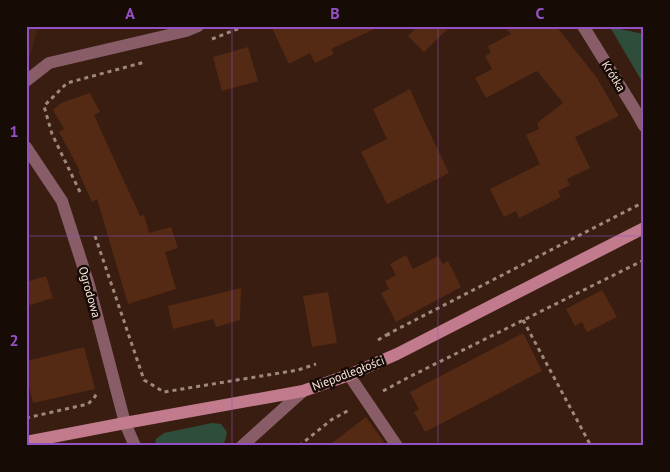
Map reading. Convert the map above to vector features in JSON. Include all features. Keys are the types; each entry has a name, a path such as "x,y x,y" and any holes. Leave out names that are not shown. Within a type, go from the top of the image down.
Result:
{"street":[{"path":"26,81 49,63 186,31 198,26"},
{"name":"Krótka","path":"583,26 644,126"},
{"name":"Ogrodowa","path":"26,147 62,201 89,285 125,423 135,446"},
{"name":"Niepodległości","path":"26,442 303,391 349,375 397,354 644,228"},
{"path":"349,375 397,446"},
{"path":"242,446 303,391"}],"path":[{"path":"205,42 246,26"},
{"path":"638,26 644,28"},
{"path":"83,201 52,134 44,106 67,83 153,60"},
{"path":"93,229 144,380 164,392 298,370 323,362"},
{"path":"299,446 331,420 366,400 644,260"},
{"path":"524,320 590,446"},
{"path":"372,343 388,334"},
{"path":"26,418 88,404 99,391"},
{"path":"638,446 644,443"}],"shaded area":[{"path":"26,26 38,26 30,56 26,57"}],"green space":[{"path":"610,27 644,34 644,85"},
{"path":"212,423 221,424 227,432 225,441 220,446 155,446 156,439 164,433"}],"building":[{"path":"271,26 381,26 331,49 334,54 315,63 310,53 289,64"},
{"path":"418,26 451,26 424,52 408,36"},
{"path":"505,26 556,26 597,78 619,116 575,137 590,168 567,179 570,185 558,191 561,197 519,218 516,211 504,217 490,189 540,164 526,135 539,129 537,123 563,103 537,71 486,98 475,78 492,69 485,56 491,53 488,46 511,34"},
{"path":"248,47 258,81 222,91 213,57"},
{"path":"410,89 449,173 387,204 361,152 387,139 373,109"},
{"path":"90,93 100,112 94,115 140,216 144,215 149,233 171,227 178,248 165,252 176,289 128,304 97,199 92,202 78,171 80,171 59,132 64,129 53,110 61,103"},
{"path":"406,255 413,269 438,256 443,264 448,261 461,287 396,322 381,293 389,289 385,281 396,275 390,264"},
{"path":"46,276 53,298 30,305 26,293 26,282"},
{"path":"241,288 240,320 216,327 213,319 173,329 168,306"},
{"path":"602,290 617,317 587,332 582,322 575,326 566,309"},
{"path":"328,292 337,343 312,347 303,296"},
{"path":"523,333 542,371 425,432 414,412 419,410 410,392"},
{"path":"84,347 95,389 33,403 26,375 26,361"},
{"path":"366,417 387,446 328,446"}]}
